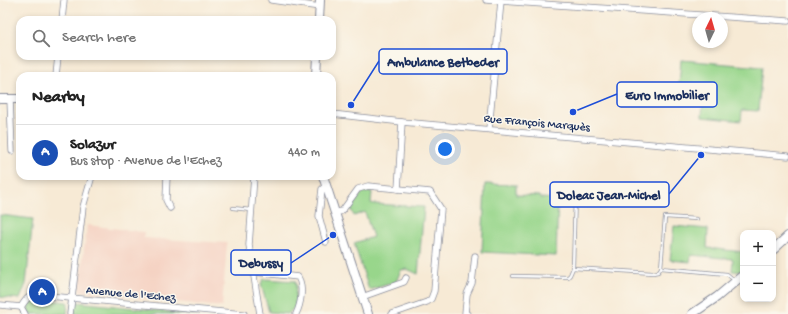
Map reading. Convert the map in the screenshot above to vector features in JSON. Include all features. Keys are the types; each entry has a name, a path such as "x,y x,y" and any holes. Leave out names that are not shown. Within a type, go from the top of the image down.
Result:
{"main road":[{"path":"319,16 320,3"},
{"path":"316,72 317,60"},
{"path":"0,99 16,99"},
{"path":"324,180 368,314"},
{"path":"776,247 788,236"},
{"path":"692,314 740,278"}],"street":[{"path":"62,16 64,0"},
{"path":"272,0 320,3"},
{"path":"486,0 788,21"},
{"path":"580,7 581,0"},
{"path":"489,129 500,1"},
{"path":"56,72 58,60"},
{"path":"10,99 12,151"},
{"name":"Rue François Marquès","path":"336,114 402,122 788,156"},
{"path":"398,188 402,122"},
{"path":"70,314 83,207 91,180"},
{"path":"167,180 166,200 170,208"},
{"path":"254,180 249,245 260,314"},
{"path":"326,186 322,189 319,216 326,242"},
{"path":"335,213 342,211 358,189 368,186 430,192 441,209 434,291 431,299 427,302 392,314"},
{"path":"467,314 467,294 472,283 474,256"},
{"path":"254,272 298,277 302,283 299,307 296,314"},
{"path":"362,297 404,282 406,278"},
{"name":"Avenue de l'Echez","path":"21,307 26,300 33,295 244,314"},
{"path":"0,305 21,307 25,314"}],"lane":[{"path":"513,276 568,277 570,275 573,268 576,195"},
{"path":"233,208 251,210"},
{"path":"573,268 653,273 658,272 661,268 666,217 697,219"},
{"path":"661,268 727,274 735,282"}],"shaded area":[{"path":"87,225 144,232 144,238 227,243 222,307 79,291"}],"green space":[{"path":"681,60 762,67 758,111 742,110 741,121 702,117 703,99 685,97 686,87 679,86"},
{"path":"485,184 516,185 516,195 558,199 556,256 482,252"},
{"path":"364,192 372,192 371,203 374,204 424,207 418,274 407,269 401,270 396,282 369,290 354,243 373,237 365,212 354,216 351,209"},
{"path":"0,215 33,219 26,284 20,299 0,297"},
{"path":"674,226 708,229 707,248 740,252 740,272 732,271 733,259 691,255 690,262 670,260"},
{"path":"264,279 295,281 295,307 288,314 269,312 261,284"},
{"path":"33,298 67,302 67,314 29,314 28,307"},
{"path":"77,302 198,314 74,314 75,304"}],"place":[{"name":"Ambulance Betbeder","path":"351,105"},
{"name":"Euro Immobilier","path":"573,112"},
{"name":"Doleac Jean-Michel","path":"701,155"},
{"name":"Debussy","path":"333,235"},
{"name":"Solazur","path":"42,292"}]}
